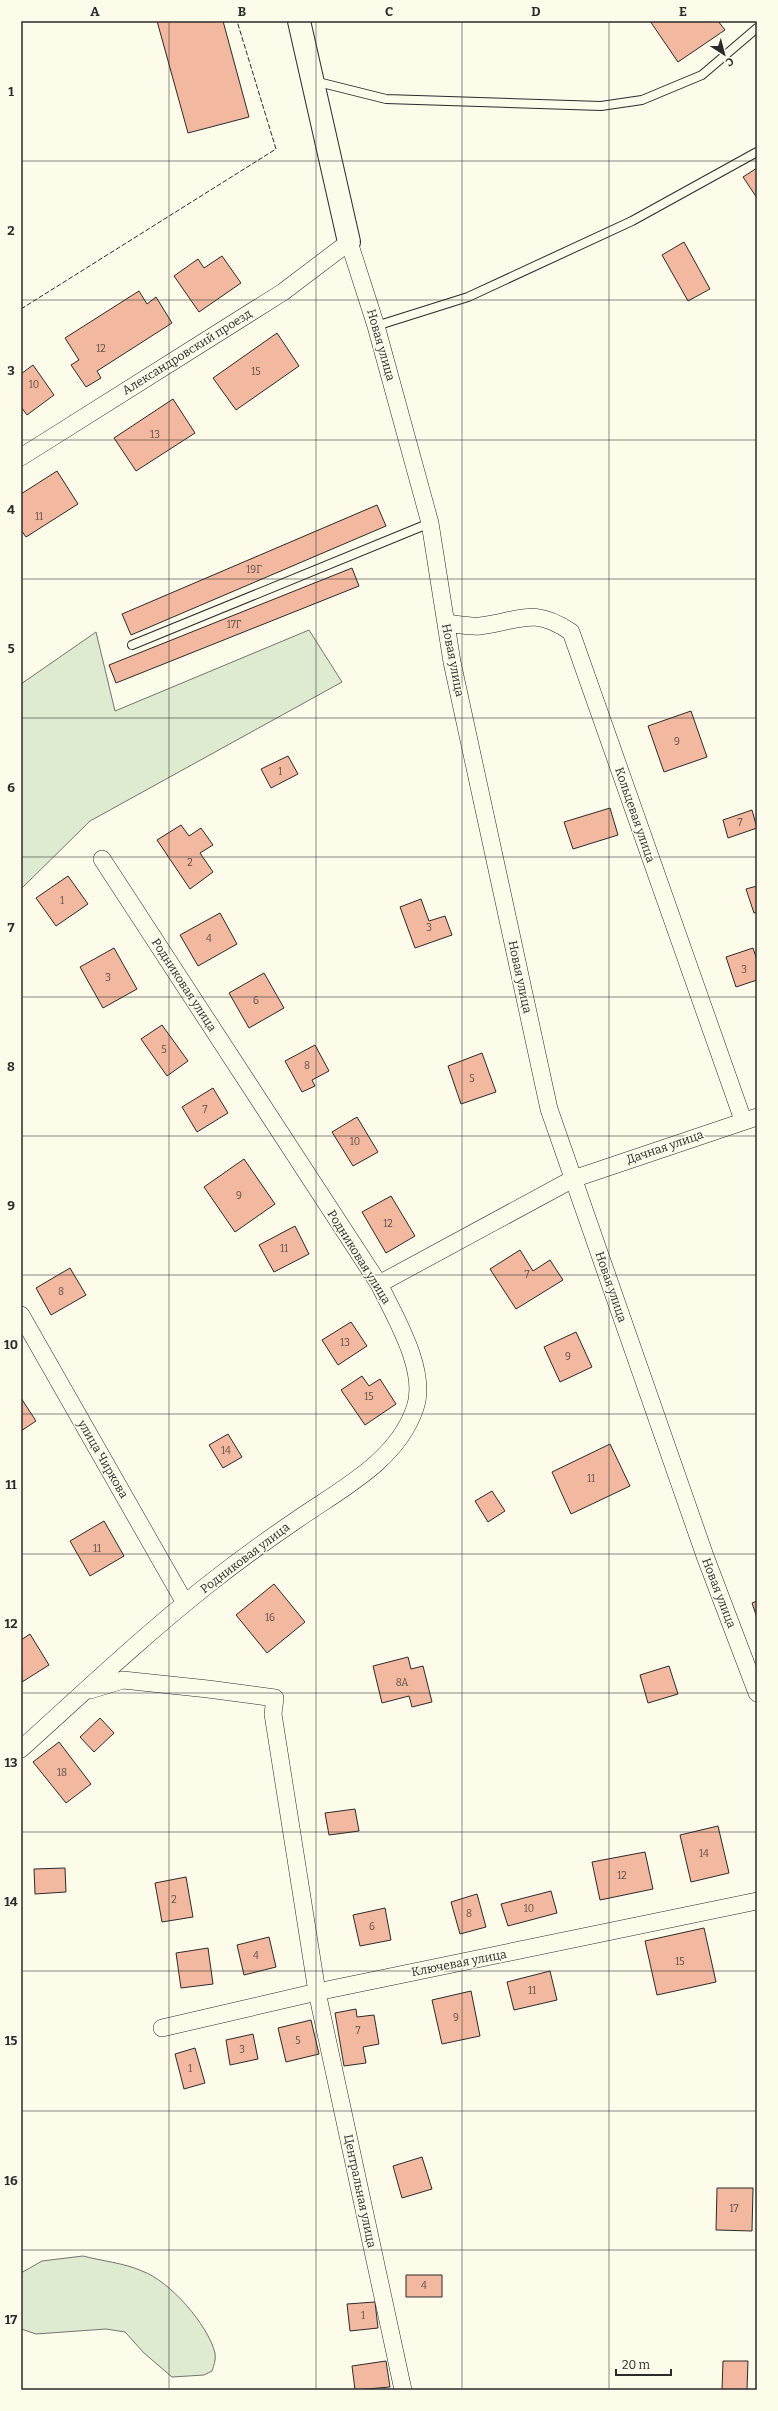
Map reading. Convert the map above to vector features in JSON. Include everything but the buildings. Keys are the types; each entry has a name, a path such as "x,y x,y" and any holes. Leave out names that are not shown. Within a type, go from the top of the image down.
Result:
{"street":[{"path":"299,21 349,242"},
{"name":"Новая улица","path":"349,242 376,326 430,522 452,662 549,1109 702,1549 757,1693"},
{"name":"Александровский проезд","path":"21,457 283,292 349,242"},
{"name":"Кольцевая улица","path":"446,623 478,626 530,616 554,621 571,632 750,1119"},
{"name":"Родниковая улица","path":"21,1749 185,1603 286,1527 378,1463 403,1437 416,1407 417,1371 404,1335 379,1284 102,859"},
{"name":"Дачная улица","path":"379,1284 573,1179 750,1119"},
{"name":"улица Чиркова","path":"21,1314 185,1603"},
{"name":"Центральная улица","path":"85,1692 123,1680 275,1698 273,1714 317,1992 402,2390"},
{"name":"Ключевая улица","path":"162,2028 317,1992 757,1901"}],"lane":[{"path":"312,80 386,99 601,106 642,100 702,75 757,28"},
{"path":"376,326 468,297 632,221 757,152"},
{"path":"132,645 430,522"}],"green space":[{"path":"309,630 342,682 90,821 21,889 21,684 96,632 115,711"},
{"path":"83,2256 135,2268 153,2276 176,2294 196,2317 211,2342 215,2353 215,2362 212,2371 204,2375 172,2377 144,2353 125,2332 106,2329 36,2334 21,2329 21,2273 42,2261"}],"fence":[{"path":"21,309 276,149 237,21"}]}
